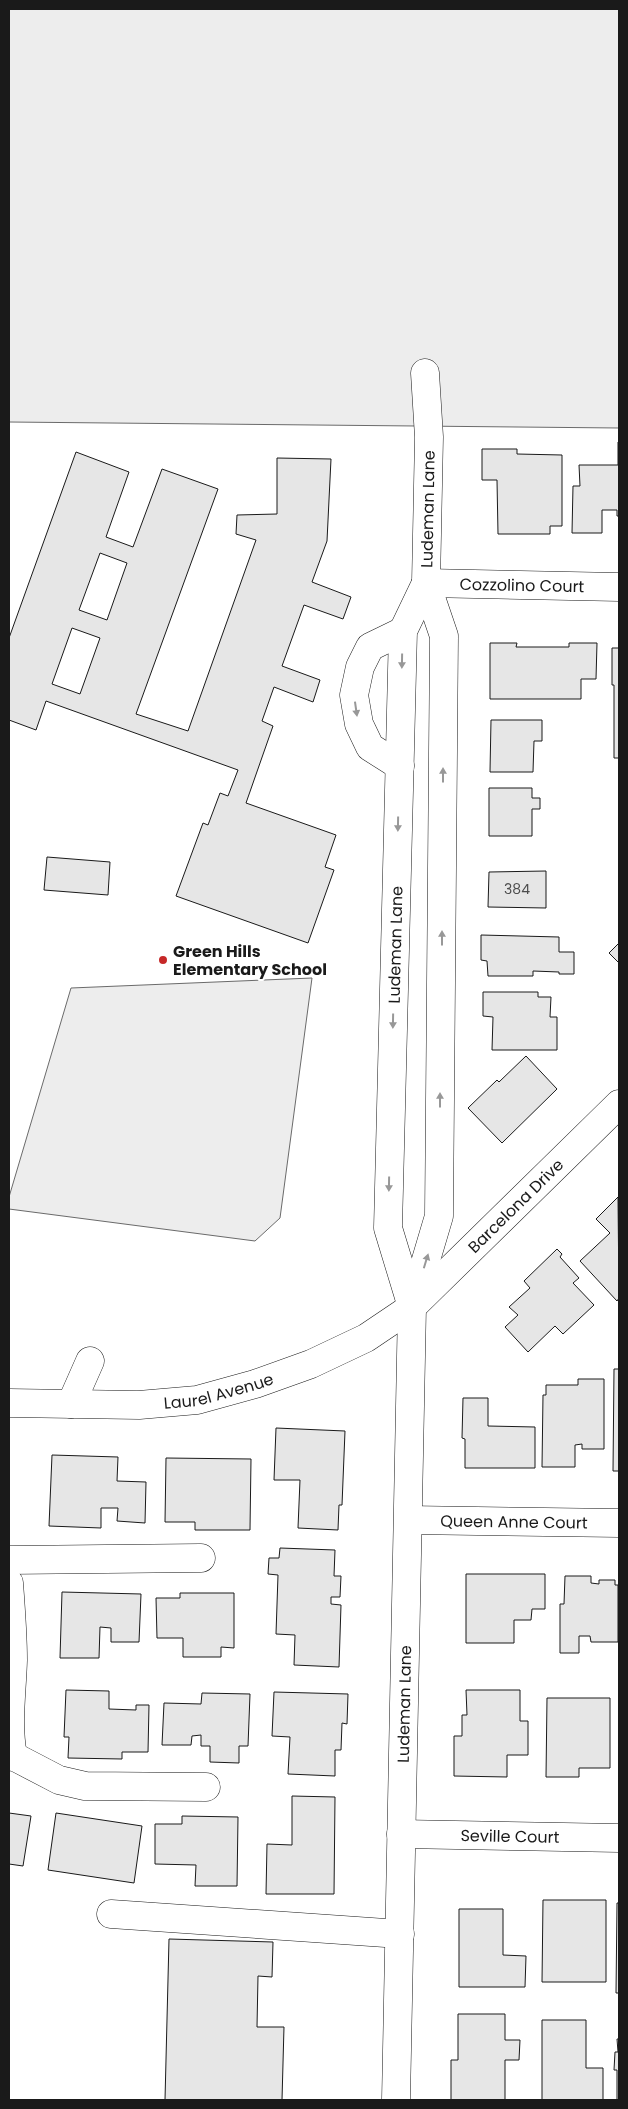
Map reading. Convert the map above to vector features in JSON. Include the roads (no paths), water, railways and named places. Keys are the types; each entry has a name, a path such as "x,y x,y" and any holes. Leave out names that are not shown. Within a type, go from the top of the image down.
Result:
{"street":[{"name":"Ludeman Lane","path":"396,2100 412,1307 439,1216 444,636 426,583 429,437 425,373"},
{"name":"Ludeman Lane","path":"412,1307 388,1228 403,631 426,583"},
{"name":"Cozzolino Court","path":"426,583 619,587"},
{"path":"400,766 370,747 359,724 354,695 360,666 370,647 403,631"},
{"name":"Barcelona Drive","path":"412,1307 619,1104"},
{"name":"Laurel Avenue","path":"9,1403 139,1405 197,1400 255,1384 311,1364 366,1338 412,1307"},
{"path":"71,1404 90,1361"},
{"name":"Queen Anne Court","path":"409,1520 619,1524"},
{"path":"9,1560 201,1558"},
{"path":"9,1583 12,1652 9,1735 11,1756 59,1780 85,1786 206,1788"},
{"name":"Seville Court","path":"401,1834 619,1838"},
{"path":"111,1914 400,1934"}],"place":[{"name":"Green Hills Elementary School","path":"163,960"}]}
